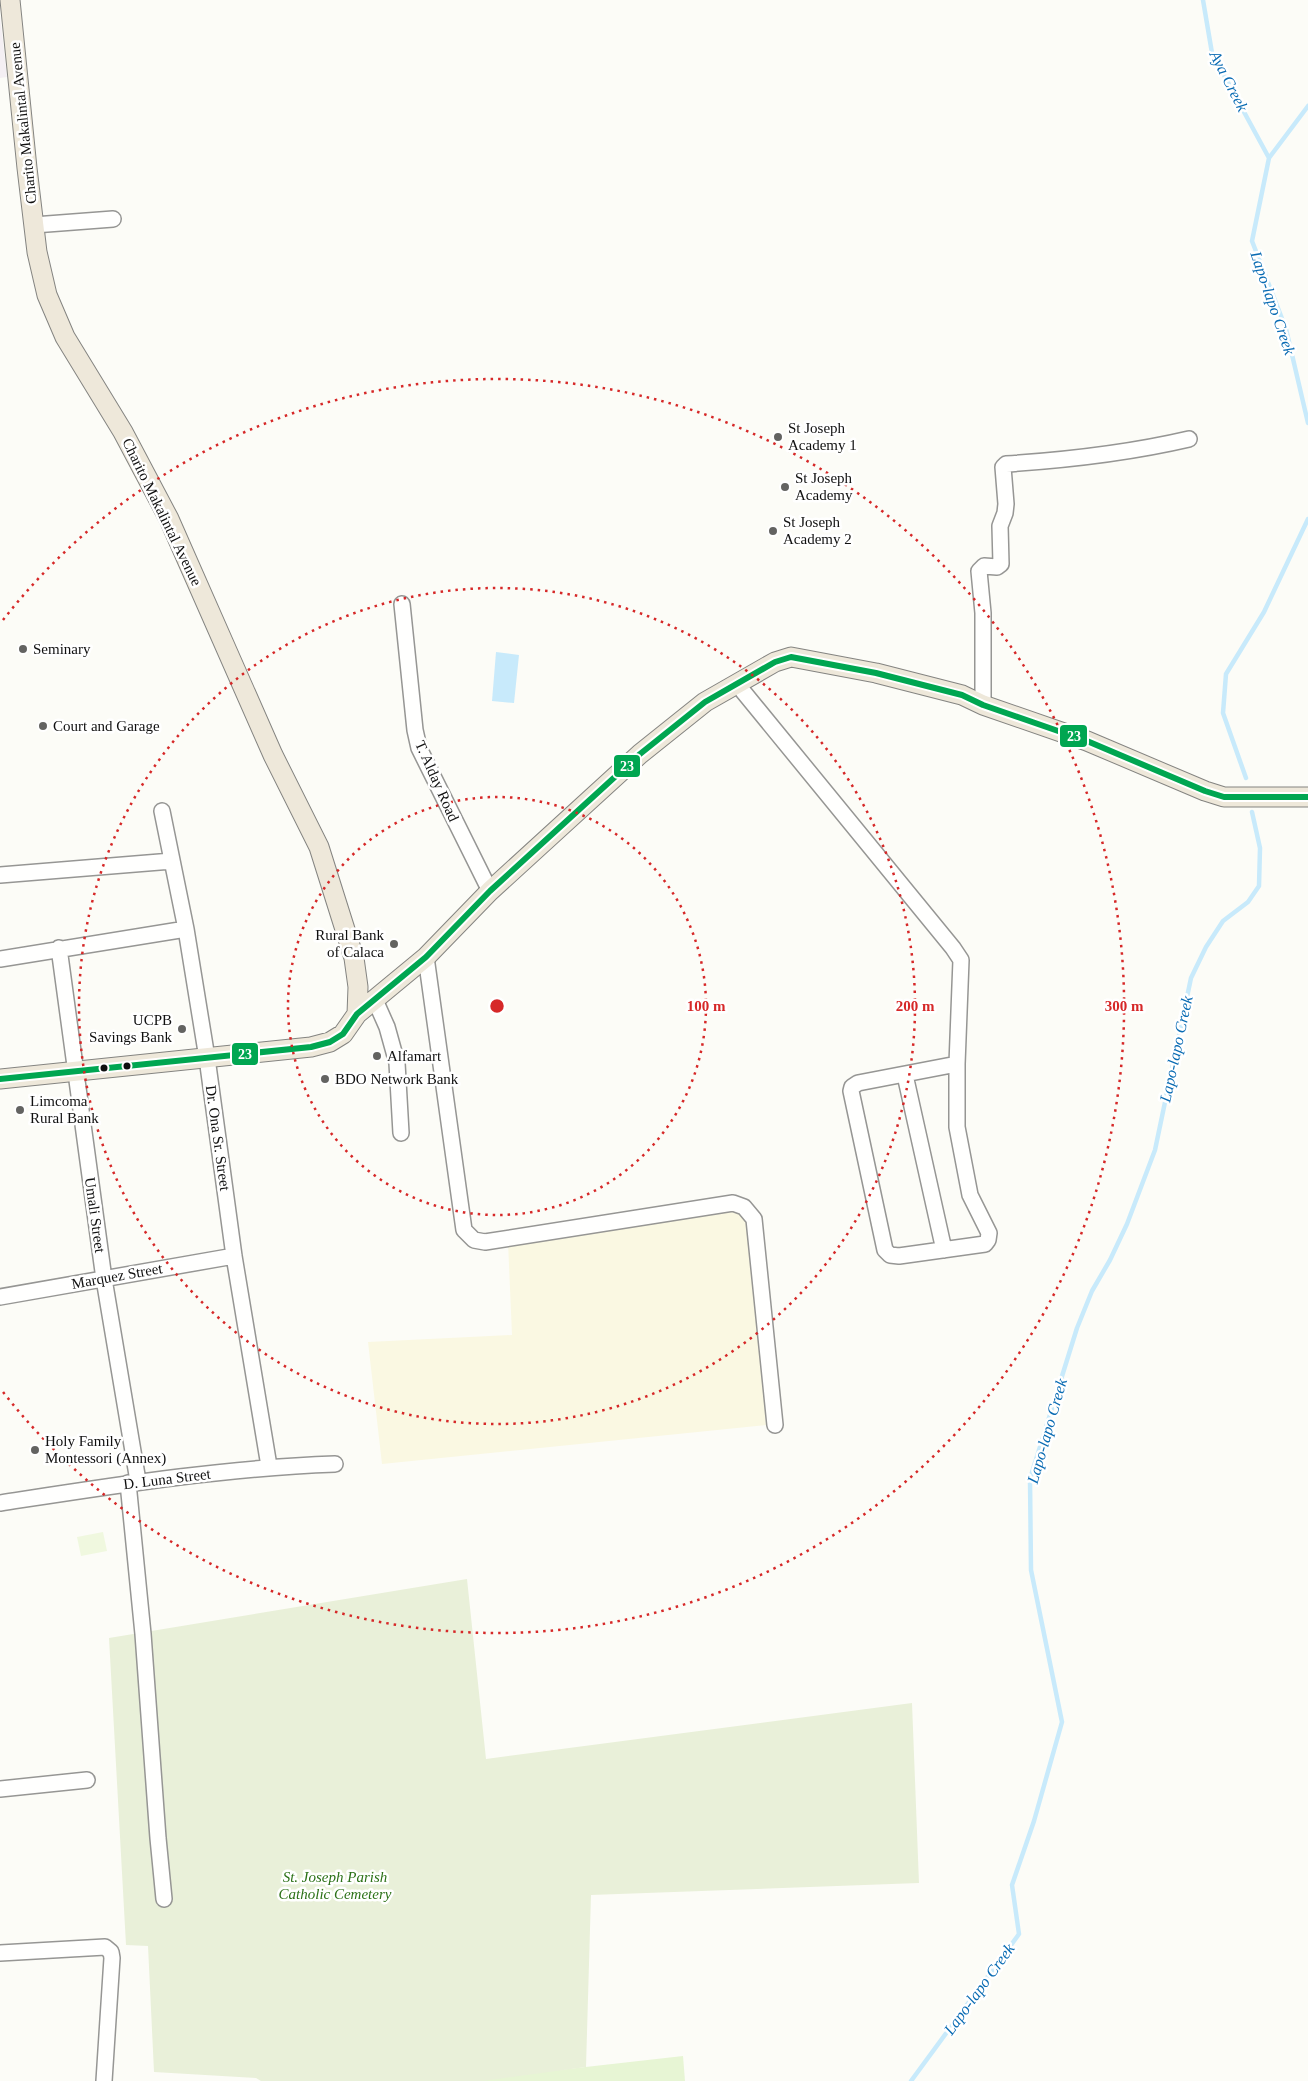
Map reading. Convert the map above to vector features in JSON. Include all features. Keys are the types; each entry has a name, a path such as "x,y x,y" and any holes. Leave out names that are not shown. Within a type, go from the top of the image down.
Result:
{"main road":[{"name":"Charito Makalintal Avenue","path":"10,0 34,225 46,295 65,337 123,432 169,520 273,755 318,847 354,958 358,987 357,1014"},
{"path":"0,1079 311,1047 330,1042 343,1034 357,1014 376,1000 426,956 490,891 640,754 705,702 775,662 791,657 876,673 962,695 983,705 1087,741 1205,791 1224,796 1308,797"}],"street":[{"path":"34,225 113,219"},
{"path":"983,705 983,613 979,571 984,566 997,567 1000,564 1000,526 1005,514 1006,504 1003,467 1006,464 1060,461 1189,440"},
{"name":"T. Alday Road","path":"402,604 415,730 420,748 490,891"},
{"path":"737,684 961,960 957,1064 957,1127 970,1195 990,1233 988,1240 984,1244 899,1256 890,1255 885,1250 851,1091 854,1085 858,1083 957,1064"},
{"name":"Dr. Ona Sr. Street","path":"162,811 185,927 207,1058 234,1256 269,1466"},
{"path":"0,875 172,861"},
{"path":"0,959 185,927"},
{"name":"Umali Street","path":"59,948 133,1482 164,1899"},
{"path":"426,956 464,1230 474,1240 485,1242 733,1203 744,1206 754,1219 775,1425"},
{"path":"376,1000 387,1027 397,1063 401,1132"},
{"path":"906,1075 944,1250"},
{"name":"Marquez Street","path":"0,1297 234,1256"},
{"name":"D. Luna Street","path":"0,1503 133,1482 269,1466 334,1464"},
{"path":"0,1789 87,1780"},
{"path":"0,1953 105,1947 109,1949 112,1958 104,2081"}],"shaded area":[{"path":"0,16 7,77 0,78"},
{"path":"733,1208 749,1222 766,1425 382,1464 368,1342 512,1335 508,1242"}],"green space":[{"path":"103,1532 107,1551 81,1556 77,1537"},
{"name":"St. Joseph Parish Catholic Cemetery","path":"467,1579 486,1759 912,1703 919,1883 591,1895 586,2067 482,2081 261,2081 256,2078 154,2072 148,1946 126,1945 109,1638"},
{"path":"683,2056 685,2081 462,2081"}],"water":[{"path":"496,652 519,655 514,703 492,701"}],"waterway":[{"name":"Aya Creek","path":"1203,0 1212,53 1269,158"},
{"name":"Lapo-lapo Creek","path":"1308,106 1269,158 1252,241 1286,329 1308,423"},
{"name":"Lapo-lapo Creek","path":"1246,778 1223,713 1226,674 1264,612 1308,519"},
{"name":"Lapo-lapo Creek","path":"911,2081 1019,1934 1012,1885 1034,1821 1062,1722 1031,1570 1030,1479 1077,1328 1092,1291 1110,1260 1127,1224 1155,1150 1191,978 1206,947 1223,921 1248,902 1259,886 1260,848 1252,812"}],"transit line":[{"name":"23","path":"0,1079 311,1047 330,1042 343,1034 357,1014 426,957 490,891 640,754 705,702 775,662 791,657 876,673 962,695 983,705 1087,741 1205,791 1224,797 1308,797"}],"place":[{"name":"St Joseph Academy 1","path":"778,437"},
{"name":"St Joseph Academy","path":"785,487"},
{"name":"St Joseph Academy 2","path":"773,531"},
{"name":"Seminary","path":"23,649"},
{"name":"Court and Garage","path":"43,726"},
{"name":"Rural Bank of Calaca","path":"394,944"},
{"name":"UCPB Savings Bank","path":"182,1029"},
{"name":"Alfamart","path":"377,1056"},
{"name":"BDO Network Bank","path":"325,1079"},
{"name":"Limcoma Rural Bank","path":"20,1110"},
{"name":"Holy Family Montessori (Annex)","path":"35,1450"}]}
